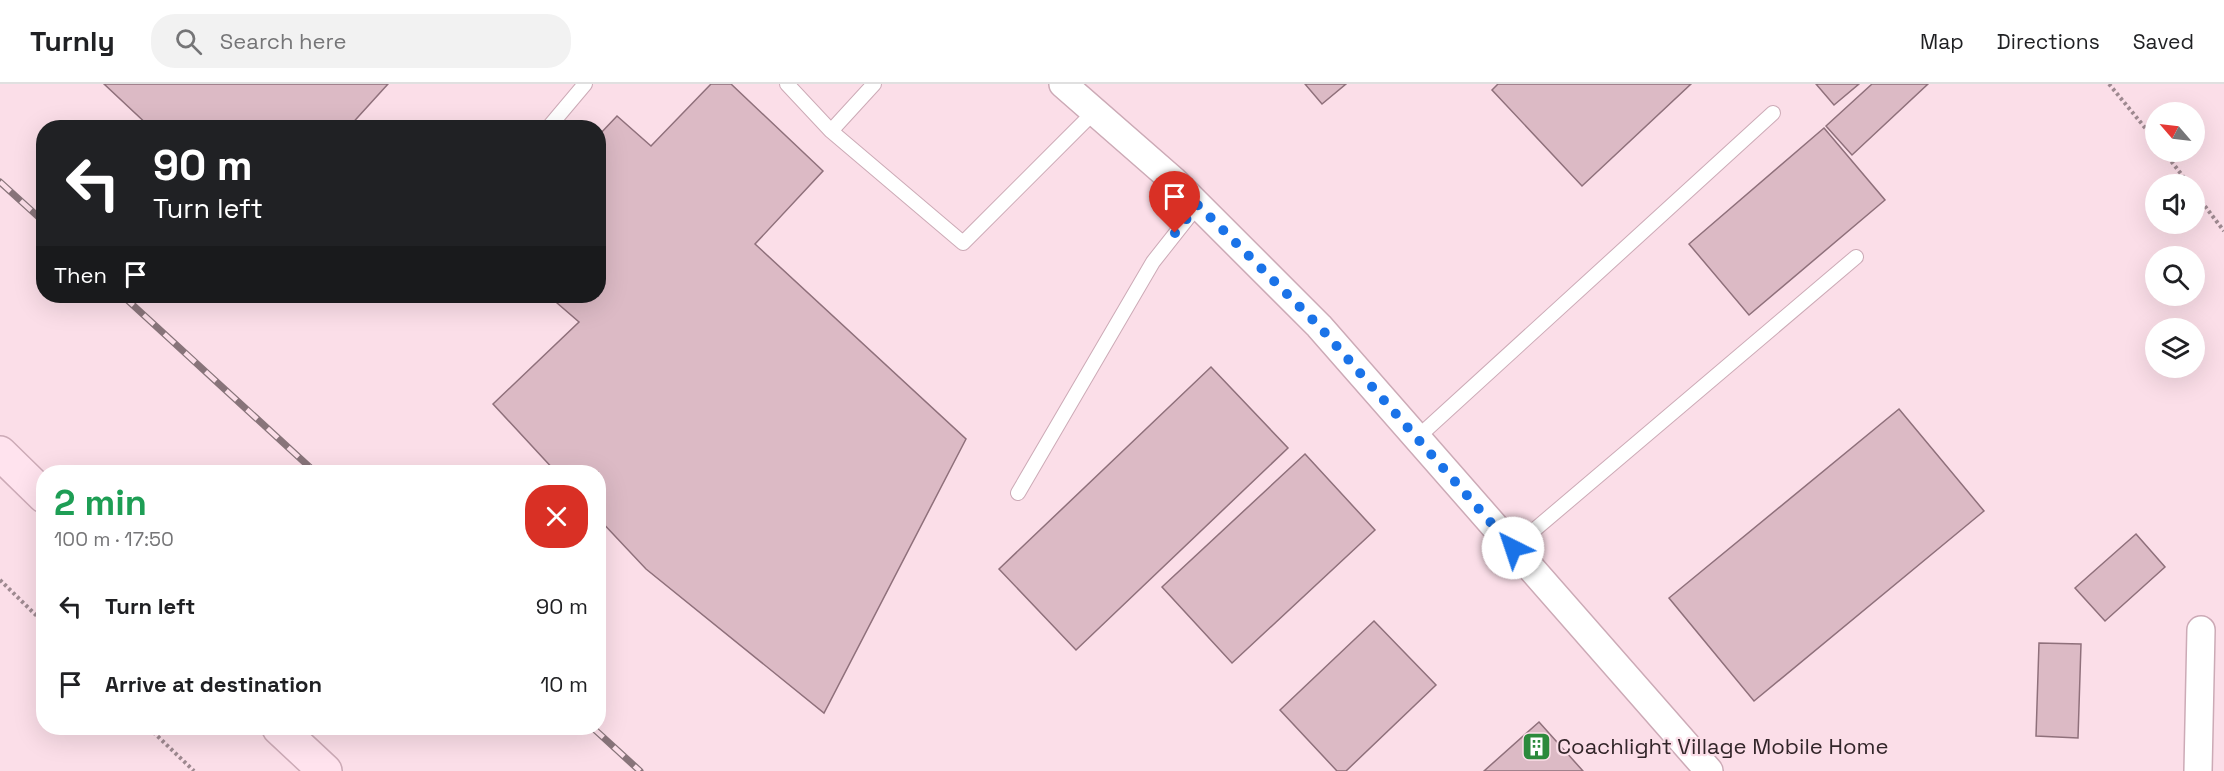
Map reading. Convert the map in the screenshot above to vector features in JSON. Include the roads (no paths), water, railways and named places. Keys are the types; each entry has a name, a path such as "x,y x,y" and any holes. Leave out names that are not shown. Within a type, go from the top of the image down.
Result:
{"main road":[{"path":"0,453 36,488"},
{"path":"286,735 325,771"}],"street":[{"path":"1063,84 1198,205 1319,326 1710,771"},
{"path":"2198,771 2201,630"}],"lane":[{"path":"555,120 585,84"},
{"path":"787,84 831,130 963,243 1094,112"},
{"path":"831,130 874,84"},
{"path":"1418,437 1773,113"},
{"path":"1018,493 1153,262 1198,205"},
{"path":"1513,548 1856,257"}],"railway":[{"path":"0,182 36,215"},
{"path":"131,303 307,465"},
{"path":"601,735 640,771"}],"place":[{"name":"Coachlight Village Mobile Home","path":"1536,746"}]}
